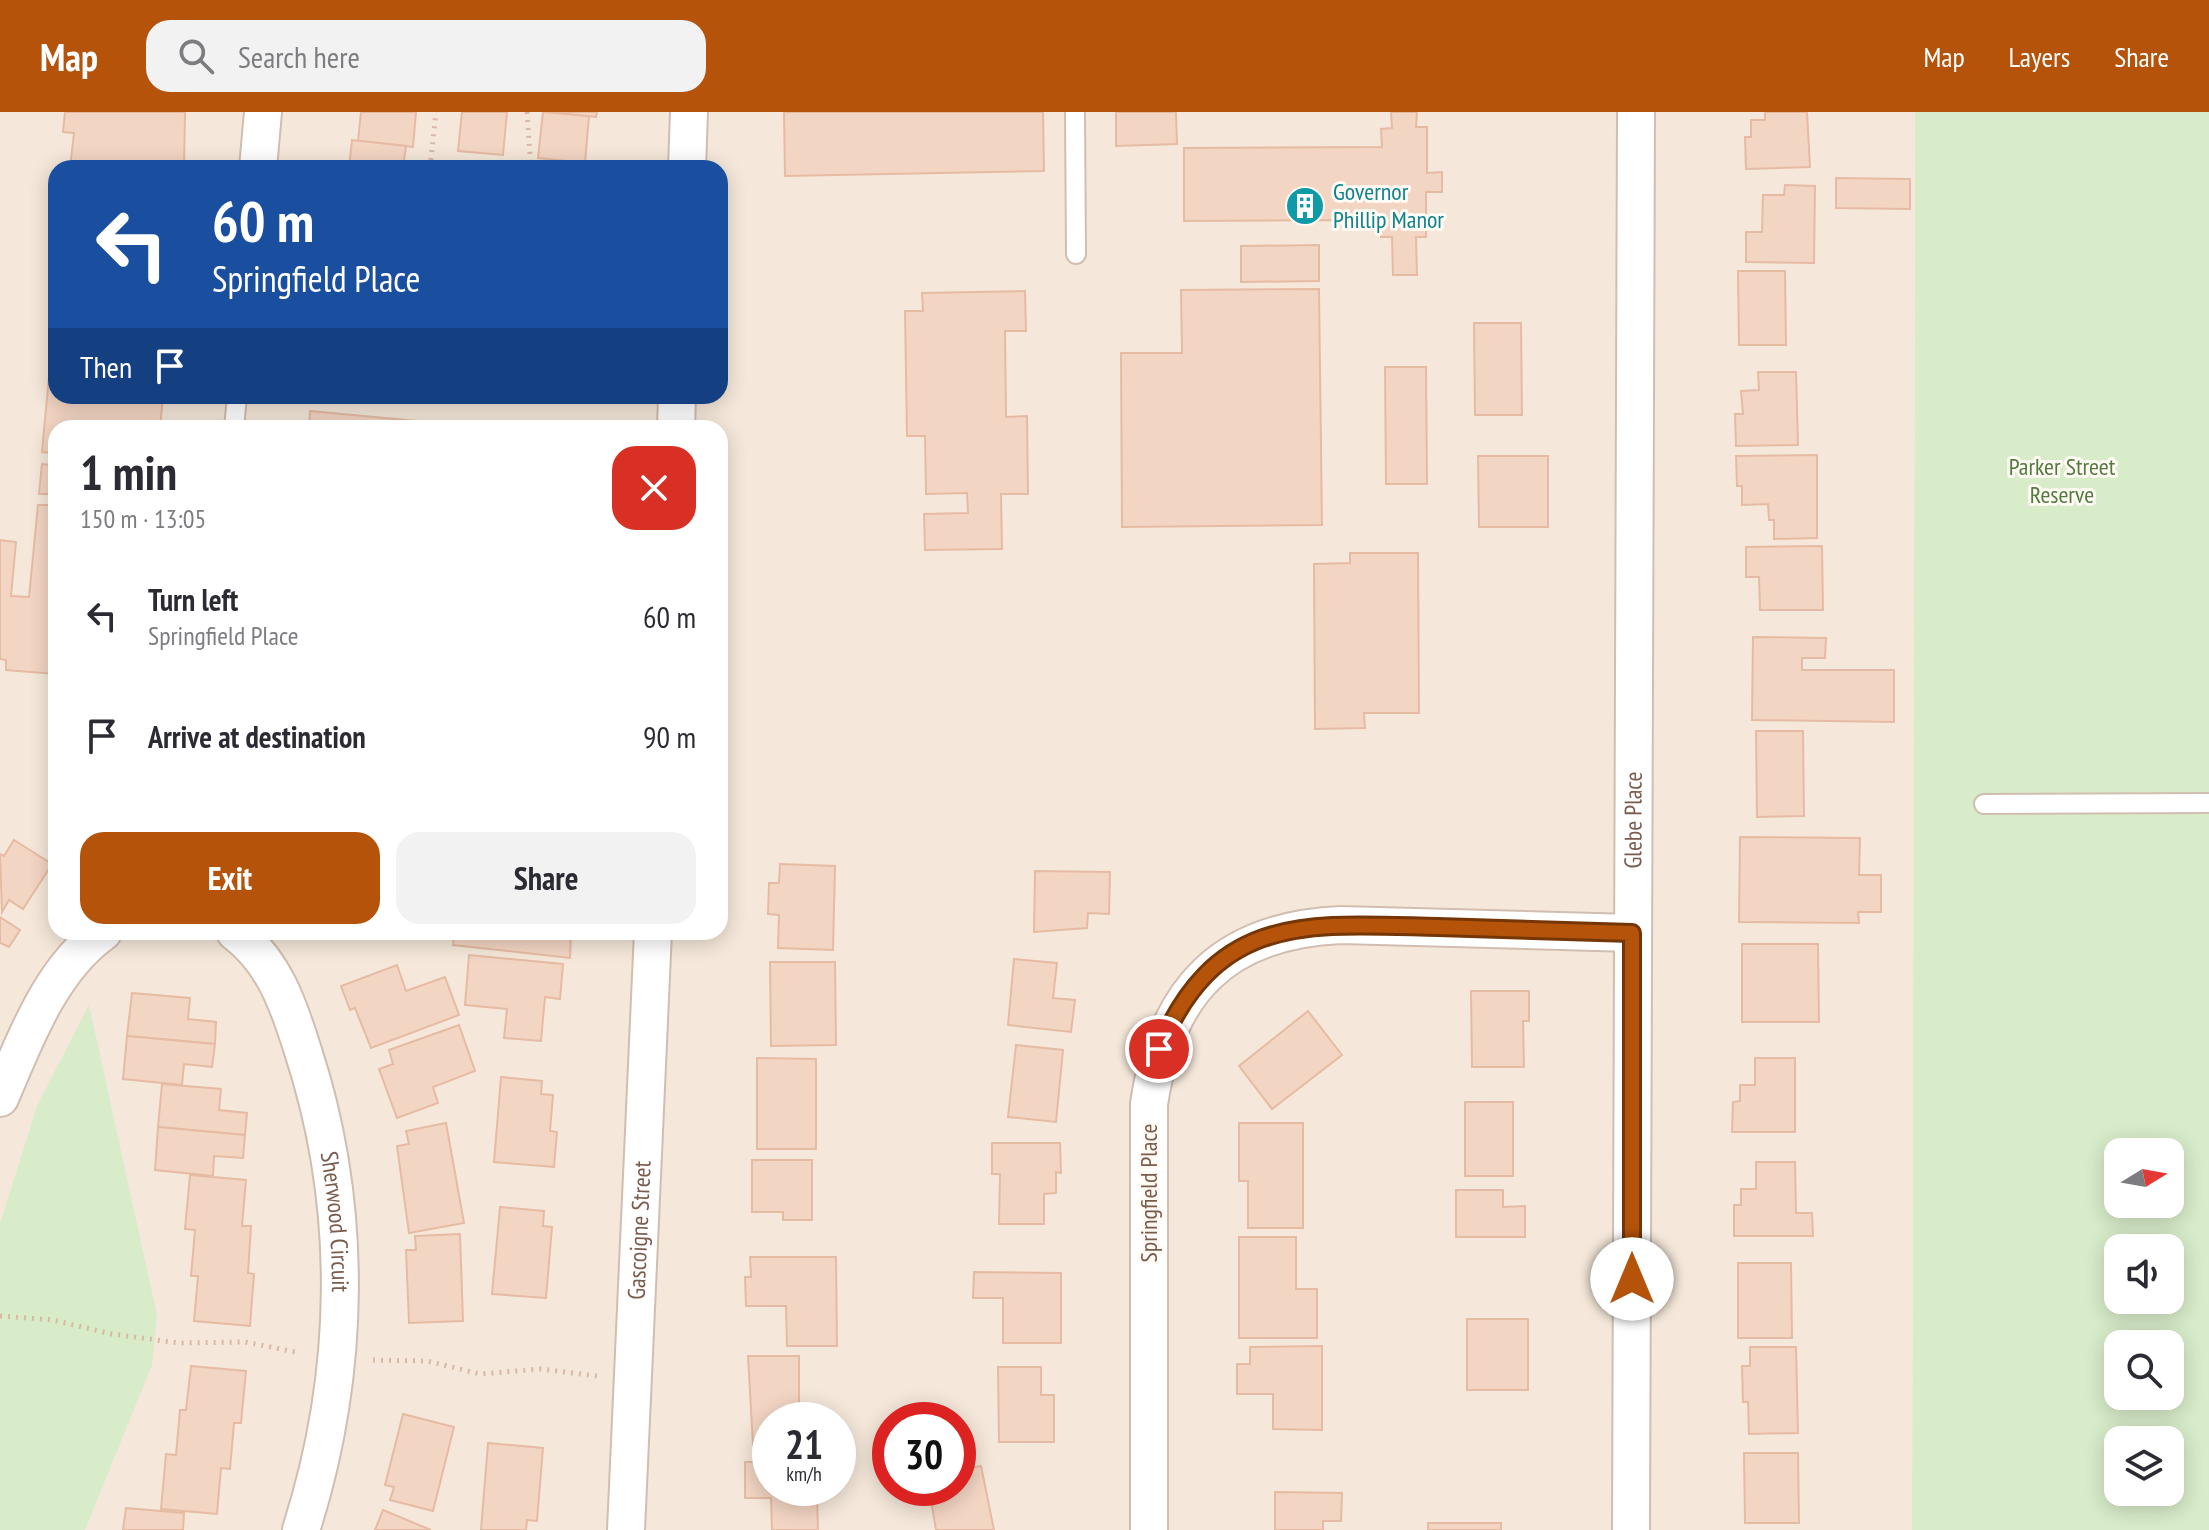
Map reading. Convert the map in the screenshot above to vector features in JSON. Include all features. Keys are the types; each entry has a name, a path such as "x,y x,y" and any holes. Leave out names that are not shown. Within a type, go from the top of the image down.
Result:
{"street":[{"path":"259,160 263,112"},
{"path":"687,160 689,112"},
{"name":"Glebe Place","path":"1631,1530 1636,112"},
{"name":"Springfield Place","path":"1149,1530 1149,1104 1159,1049 1170,1023 1194,985 1233,952 1273,933 1297,928 1341,925 1632,933"},
{"path":"0,1098 24,1043 62,975 95,940"},
{"name":"Sherwood Circuit","path":"244,940 263,958 294,1023 316,1095 338,1220 341,1296 337,1357 319,1464 301,1530"},
{"name":"Gascoigne Street","path":"626,1530 653,940"}],"lane":[{"path":"1075,112 1076,254"},
{"path":"1984,804 2209,803"}],"path":[{"path":"431,160 436,112"},
{"path":"527,112 530,160"},
{"path":"0,1316 53,1320 112,1334 179,1343 245,1342 282,1352 427,1361 480,1374 541,1369 634,1379"}],"shaded area":[{"path":"0,112 1915,112 1912,1530 0,1530"}],"green space":[{"name":"Parker Street Reserve","path":"1915,112 2209,112 2209,1530 1912,1530"},
{"path":"89,1005 157,1315 152,1365 85,1530 0,1530 0,1224 37,1106"}],"building":[{"path":"65,112 185,112 184,160 71,160 74,133 63,132"},
{"path":"361,112 416,112 413,147 358,141"},
{"path":"462,112 507,112 503,155 458,151"},
{"path":"543,112 589,116 585,160 538,158"},
{"path":"551,112 597,112 596,117"},
{"path":"784,112 1043,112 1044,171 785,176"},
{"path":"1116,112 1176,112 1177,144 1116,146"},
{"name":"Governor Phillip Manor","path":"1391,112 1417,112 1416,127 1427,127 1427,173 1442,172 1442,192 1426,192 1426,237 1416,237 1417,275 1393,275 1392,237 1381,237 1381,220 1184,221 1184,148 1382,147 1381,129 1392,128"},
{"path":"1765,112 1807,112 1810,167 1746,169 1745,137 1751,137 1751,120 1765,120"},
{"path":"352,140 406,146 404,160 350,160"},
{"path":"1836,178 1910,179 1910,209 1836,208"},
{"path":"1785,185 1815,186 1814,263 1746,262 1746,232 1762,232 1763,195 1784,195"},
{"path":"1319,245 1319,281 1241,282 1241,246"},
{"path":"1738,271 1785,271 1786,345 1739,345"},
{"path":"1319,289 1322,525 1122,527 1121,353 1182,353 1181,290"},
{"path":"1025,291 1026,331 1005,331 1006,417 1027,416 1028,494 1001,494 1002,549 925,550 924,514 968,513 967,493 926,494 925,436 907,436 905,311 923,311 922,293"},
{"path":"1474,323 1521,323 1522,415 1475,415"},
{"path":"1385,367 1426,367 1427,484 1386,484"},
{"path":"1758,372 1796,372 1798,445 1736,446 1735,414 1743,414 1741,391 1759,390"},
{"path":"48,387 48,404 162,404 161,420 48,420 48,453 42,452"},
{"path":"310,411 406,420 309,420"},
{"path":"1817,455 1817,538 1774,539 1774,520 1769,520 1768,504 1742,505 1742,486 1737,486 1736,456"},
{"path":"1478,456 1548,456 1548,527 1479,527"},
{"path":"42,464 48,465 48,494 39,494"},
{"path":"38,505 48,505 48,673 6,670 6,660 0,659 0,540 16,542 11,596 29,597"},
{"path":"1822,546 1823,610 1760,610 1759,577 1746,577 1746,547"},
{"path":"1350,553 1418,553 1419,713 1364,713 1365,728 1315,729 1314,564 1350,563"},
{"path":"1753,637 1826,638 1825,658 1802,658 1802,670 1894,670 1894,722 1752,720"},
{"path":"1756,731 1803,731 1804,816 1757,817"},
{"path":"1740,837 1860,838 1859,875 1881,875 1881,912 1858,912 1859,923 1739,922"},
{"path":"14,840 48,861 48,870 23,909 9,900 2,912 0,854 4,856"},
{"path":"780,864 835,866 833,950 778,948 779,915 768,914 769,883 779,883"},
{"path":"1035,871 1110,872 1109,914 1088,913 1087,928 1034,932"},
{"path":"0,917 20,930 9,947 0,943"},
{"path":"453,940 571,940 570,958 453,945"},
{"path":"1742,944 1818,944 1819,1022 1742,1022"},
{"path":"469,955 563,964 560,999 545,997 541,1041 504,1038 507,1009 465,1005"},
{"path":"1014,959 1057,963 1053,998 1075,1000 1071,1032 1008,1025"},
{"path":"770,962 835,962 836,1045 771,1046"},
{"path":"397,965 406,991 445,977 459,1015 371,1048 355,1008 350,1010 341,986"},
{"path":"1471,991 1529,991 1529,1021 1523,1021 1524,1067 1472,1067"},
{"path":"132,993 190,998 188,1019 216,1022 215,1044 127,1036"},
{"path":"1308,1011 1342,1055 1272,1109 1239,1066"},
{"path":"459,1025 475,1071 433,1087 438,1103 397,1118 379,1069 393,1064 389,1050"},
{"path":"127,1036 215,1044 212,1067 184,1064 182,1085 123,1079"},
{"path":"1016,1045 1063,1050 1056,1122 1008,1117"},
{"path":"757,1058 816,1059 816,1149 757,1149"},
{"path":"1755,1058 1795,1058 1795,1132 1732,1132 1733,1102 1740,1101 1740,1085 1755,1085"},
{"path":"501,1077 542,1081 541,1094 553,1095 550,1131 557,1132 554,1167 494,1162"},
{"path":"162,1084 221,1089 219,1110 247,1113 245,1135 158,1127"},
{"path":"1465,1102 1513,1102 1513,1176 1465,1176"},
{"path":"446,1123 464,1223 409,1233 397,1146 409,1144 406,1131"},
{"path":"1239,1123 1303,1123 1303,1228 1248,1228 1248,1181 1239,1181"},
{"path":"158,1127 245,1135 243,1158 214,1156 213,1176 155,1170"},
{"path":"992,1143 1060,1143 1061,1173 1056,1172 1056,1193 1044,1194 1044,1224 999,1224 1000,1174 992,1174"},
{"path":"752,1160 812,1160 812,1220 783,1220 783,1212 752,1212"},
{"path":"1756,1162 1795,1162 1796,1213 1812,1213 1813,1236 1734,1236 1734,1205 1741,1205 1741,1189 1756,1189"},
{"path":"190,1175 246,1180 242,1226 251,1226 248,1273 254,1274 250,1326 194,1321 198,1276 191,1276 195,1230 185,1229"},
{"path":"1456,1190 1503,1190 1503,1207 1525,1206 1525,1237 1456,1237"},
{"path":"500,1207 544,1211 543,1226 552,1227 546,1298 492,1294"},
{"path":"460,1234 463,1321 409,1323 406,1250 416,1250 415,1236"},
{"path":"1239,1237 1296,1237 1296,1289 1317,1289 1317,1338 1239,1338"},
{"path":"750,1257 836,1257 837,1346 787,1346 786,1306 746,1306 745,1277 751,1277"},
{"path":"1738,1263 1791,1263 1792,1338 1738,1338"},
{"path":"974,1272 1061,1273 1061,1343 1003,1343 1003,1298 973,1298"},
{"path":"1467,1319 1528,1319 1528,1390 1467,1390"},
{"path":"1322,1346 1322,1430 1273,1429 1273,1394 1237,1394 1237,1364 1250,1364 1250,1347"},
{"path":"1750,1347 1796,1347 1798,1433 1749,1434 1748,1402 1743,1402 1742,1366 1750,1366"},
{"path":"748,1356 799,1356 799,1402 752,1402 752,1427"},
{"path":"191,1366 246,1371 241,1423 234,1423 230,1469 221,1468 217,1514 161,1509 166,1454 176,1455 180,1410 186,1410"},
{"path":"998,1367 1041,1367 1041,1395 1054,1395 1054,1442 999,1442"},
{"path":"403,1414 454,1427 433,1511 390,1500 394,1487 385,1485"},
{"path":"488,1443 543,1448 537,1521 527,1520 526,1530 481,1530"},
{"path":"1744,1453 1798,1453 1799,1523 1745,1523"},
{"path":"745,1462 752,1462 752,1498 745,1498"},
{"path":"981,1466 994,1530 936,1530 932,1506 976,1506 976,1467"},
{"path":"1275,1492 1342,1493 1341,1521 1323,1521 1323,1530 1275,1530"},
{"path":"771,1506 817,1506 818,1530 772,1530"},
{"path":"126,1508 184,1513 183,1530 123,1530"},
{"path":"383,1510 431,1530 375,1530"},
{"path":"1428,1523 1501,1523 1501,1530 1428,1530"}],"place":[{"name":"Governor Phillip Manor","path":"1305,206"}],"route":[{"path":"1159,1049 1170,1023 1194,985 1233,952 1273,933 1341,925 1632,933 1632,1279"}]}
